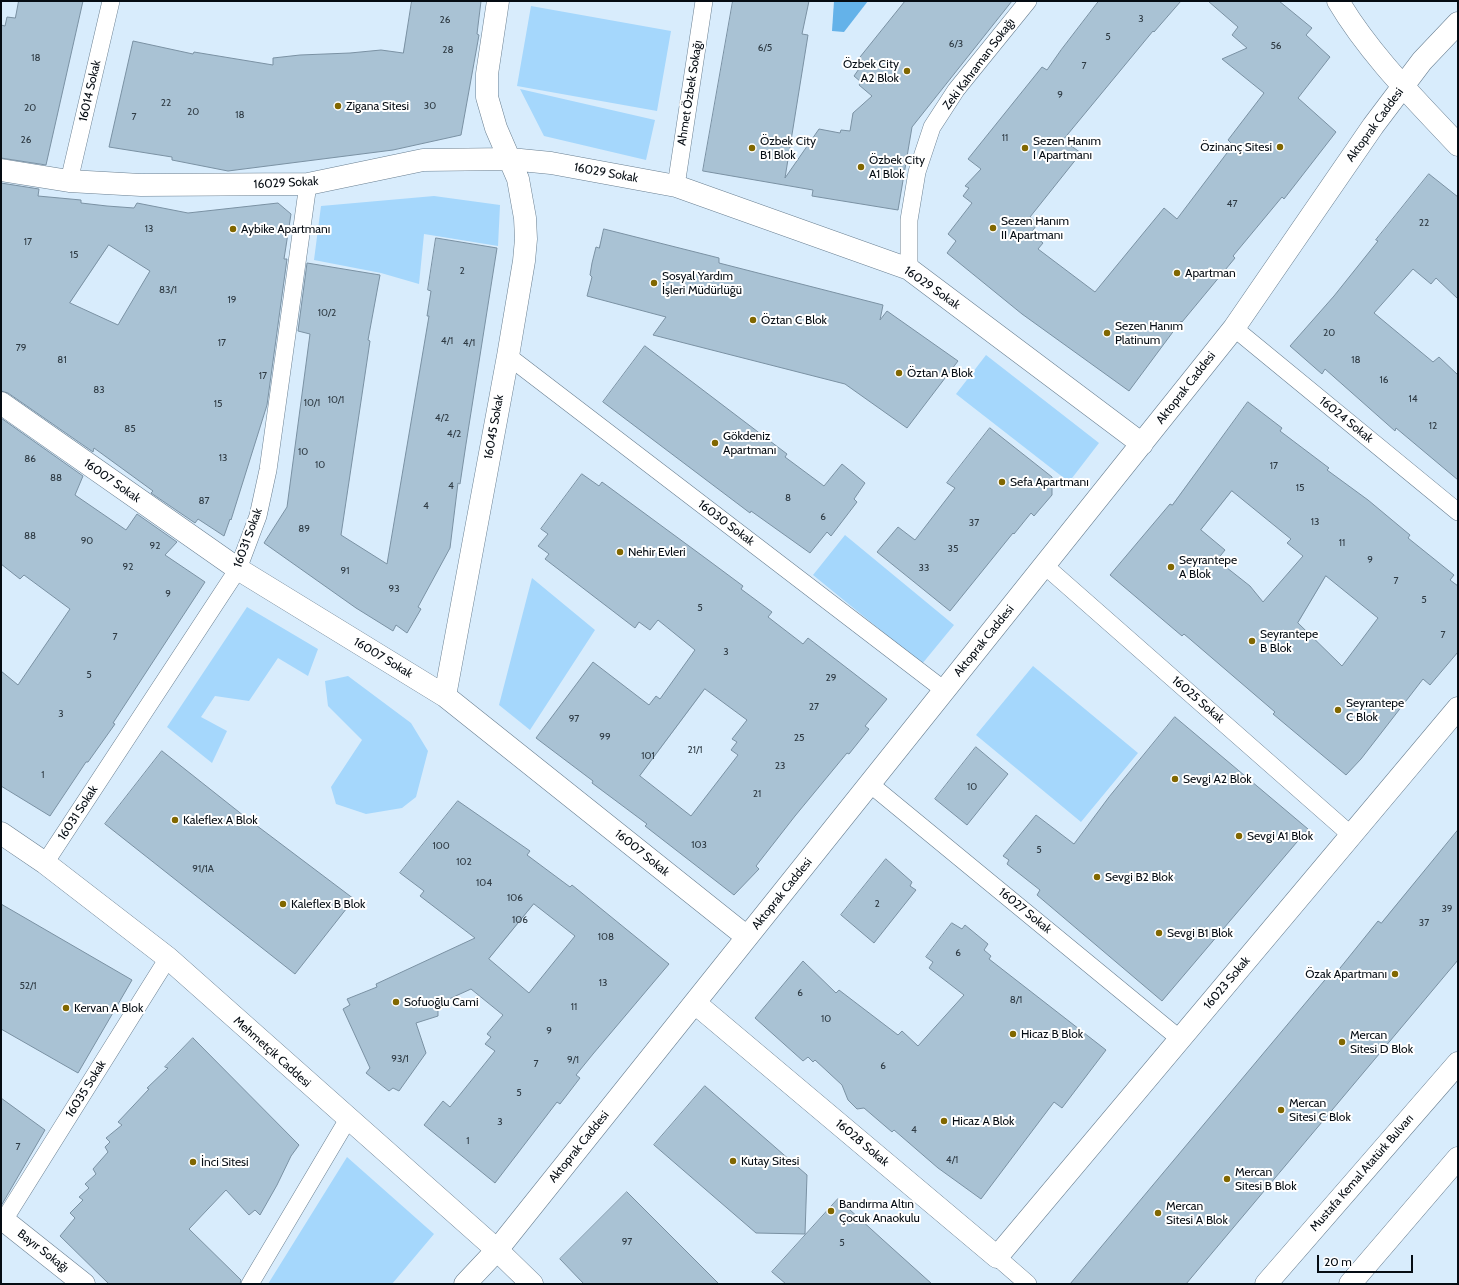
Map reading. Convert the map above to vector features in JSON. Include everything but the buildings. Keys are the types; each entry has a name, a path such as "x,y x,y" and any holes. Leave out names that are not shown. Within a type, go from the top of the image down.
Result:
{"street":[{"name":"16045 Sokak","path":"445,696 508,356 524,261 526,239 522,198 510,160 496,128 487,97 487,74 498,1"},
{"path":"1338,1 1352,23 1403,86 1458,145"},
{"name":"Aktoprak Caddesi","path":"465,1284 497,1250 1234,328 1373,126 1422,61 1458,23"},
{"name":"16029 Sokak","path":"1,170 69,181 188,186 308,184 422,160 510,160 551,163 676,186 908,269 1142,444"},
{"name":"16007 Sokak","path":"1,403 238,570 445,696 747,937"},
{"name":"16023 Sokak","path":"997,1257 1458,708"},
{"name":"Mehmetçik Caddesi","path":"1,833 45,863 168,958 497,1250 532,1284"},
{"name":"16028 Sokak","path":"695,1003 997,1257"},
{"name":"Mustafa Kemal Atatürk Bulvarı","path":"1266,1284 1458,1063"},
{"path":"1350,1284 1458,1158"},
{"name":"Bayır Sokağı","path":"2,1219 84,1284"}],"lane":[{"name":"16014 Sokak","path":"69,181 111,1"},
{"name":"Ahmet Özbek Sokağı","path":"676,186 704,1"},
{"name":"Zeki Kahraman Sokağı","path":"908,269 909,220 917,172 932,127 956,90 1028,1"},
{"name":"16031 Sokak","path":"45,863 238,570 258,516 268,470 308,184"},
{"name":"16024 Sokak","path":"1234,328 1458,512"},
{"name":"16030 Sokak","path":"508,356 944,690"},
{"name":"16025 Sokak","path":"1044,566 1351,835"},
{"name":"16027 Sokak","path":"870,784 1180,1039"},
{"name":"16035 Sokak","path":"2,1219 168,958"},
{"path":"250,1284 348,1119"},
{"name":"16028 Sokak","path":"997,1257 1028,1284"}],"shaded area":[{"path":"834,1 868,1 844,32 832,31"},
{"path":"531,6 671,31 657,111 517,86"},
{"path":"520,89 655,120 646,160 544,136"},
{"path":"434,196 500,205 498,246 424,234 419,284 381,273 314,260 321,206"},
{"path":"986,355 1099,443 1069,482 956,394"},
{"path":"845,535 954,625 922,664 813,575"},
{"path":"532,578 595,630 530,730 499,705"},
{"path":"247,607 318,649 308,676 278,658 249,701 215,696 201,717 227,731 212,763 167,727"},
{"path":"1033,666 1138,753 1081,822 976,735"},
{"path":"348,676 411,723 428,751 416,797 402,808 366,814 336,804 331,787 362,740 328,706 325,681"},
{"path":"347,1157 434,1234 392,1284 268,1284"}],"place":[{"name":"Özbek City A2 Blok","path":"907,71"},
{"name":"Zigana Sitesi","path":"338,106"},
{"name":"Özinanç Sitesi","path":"1280,147"},
{"name":"Özbek City B1 Blok","path":"752,148"},
{"name":"Sezen Hanım I Apartmanı","path":"1025,148"},
{"name":"Özbek City A1 Blok","path":"861,167"},
{"name":"Sezen Hanım II Apartmanı","path":"993,228"},
{"name":"Aybike Apartmanı","path":"233,229"},
{"name":"Apartman","path":"1177,273"},
{"name":"Sosyal Yardım İşleri Müdürlüğü","path":"654,283"},
{"name":"Öztan C Blok","path":"753,320"},
{"name":"Sezen Hanım Platinum","path":"1107,333"},
{"name":"Öztan A Blok","path":"899,373"},
{"name":"Gökdeniz Apartmanı","path":"715,443"},
{"name":"Sefa Apartmanı","path":"1002,482"},
{"name":"Nehir Evleri","path":"620,552"},
{"name":"Seyrantepe A Blok","path":"1171,567"},
{"name":"Seyrantepe B Blok","path":"1252,641"},
{"name":"Seyrantepe C Blok","path":"1338,710"},
{"name":"Sevgi A2 Blok","path":"1175,779"},
{"name":"Kaleflex A Blok","path":"175,820"},
{"name":"Sevgi A1 Blok","path":"1239,836"},
{"name":"Sevgi B2 Blok","path":"1097,877"},
{"name":"Kaleflex B Blok","path":"283,904"},
{"name":"Sevgi B1 Blok","path":"1159,933"},
{"name":"Özak Apartmanı","path":"1395,974"},
{"name":"Sofuoğlu Cami","path":"396,1002"},
{"name":"Kervan A Blok","path":"66,1008"},
{"name":"Hicaz B Blok","path":"1013,1034"},
{"name":"Mercan Sitesi D Blok","path":"1342,1042"},
{"name":"Mercan Sitesi C Blok","path":"1281,1110"},
{"name":"Hicaz A Blok","path":"944,1121"},
{"name":"Kutay Sitesi","path":"733,1161"},
{"name":"İnci Sitesi","path":"193,1162"},
{"name":"Mercan Sitesi B Blok","path":"1227,1179"},
{"name":"Bandırma Altın Çocuk Anaokulu","path":"831,1211"},
{"name":"Mercan Sitesi A Blok","path":"1158,1213"}]}
